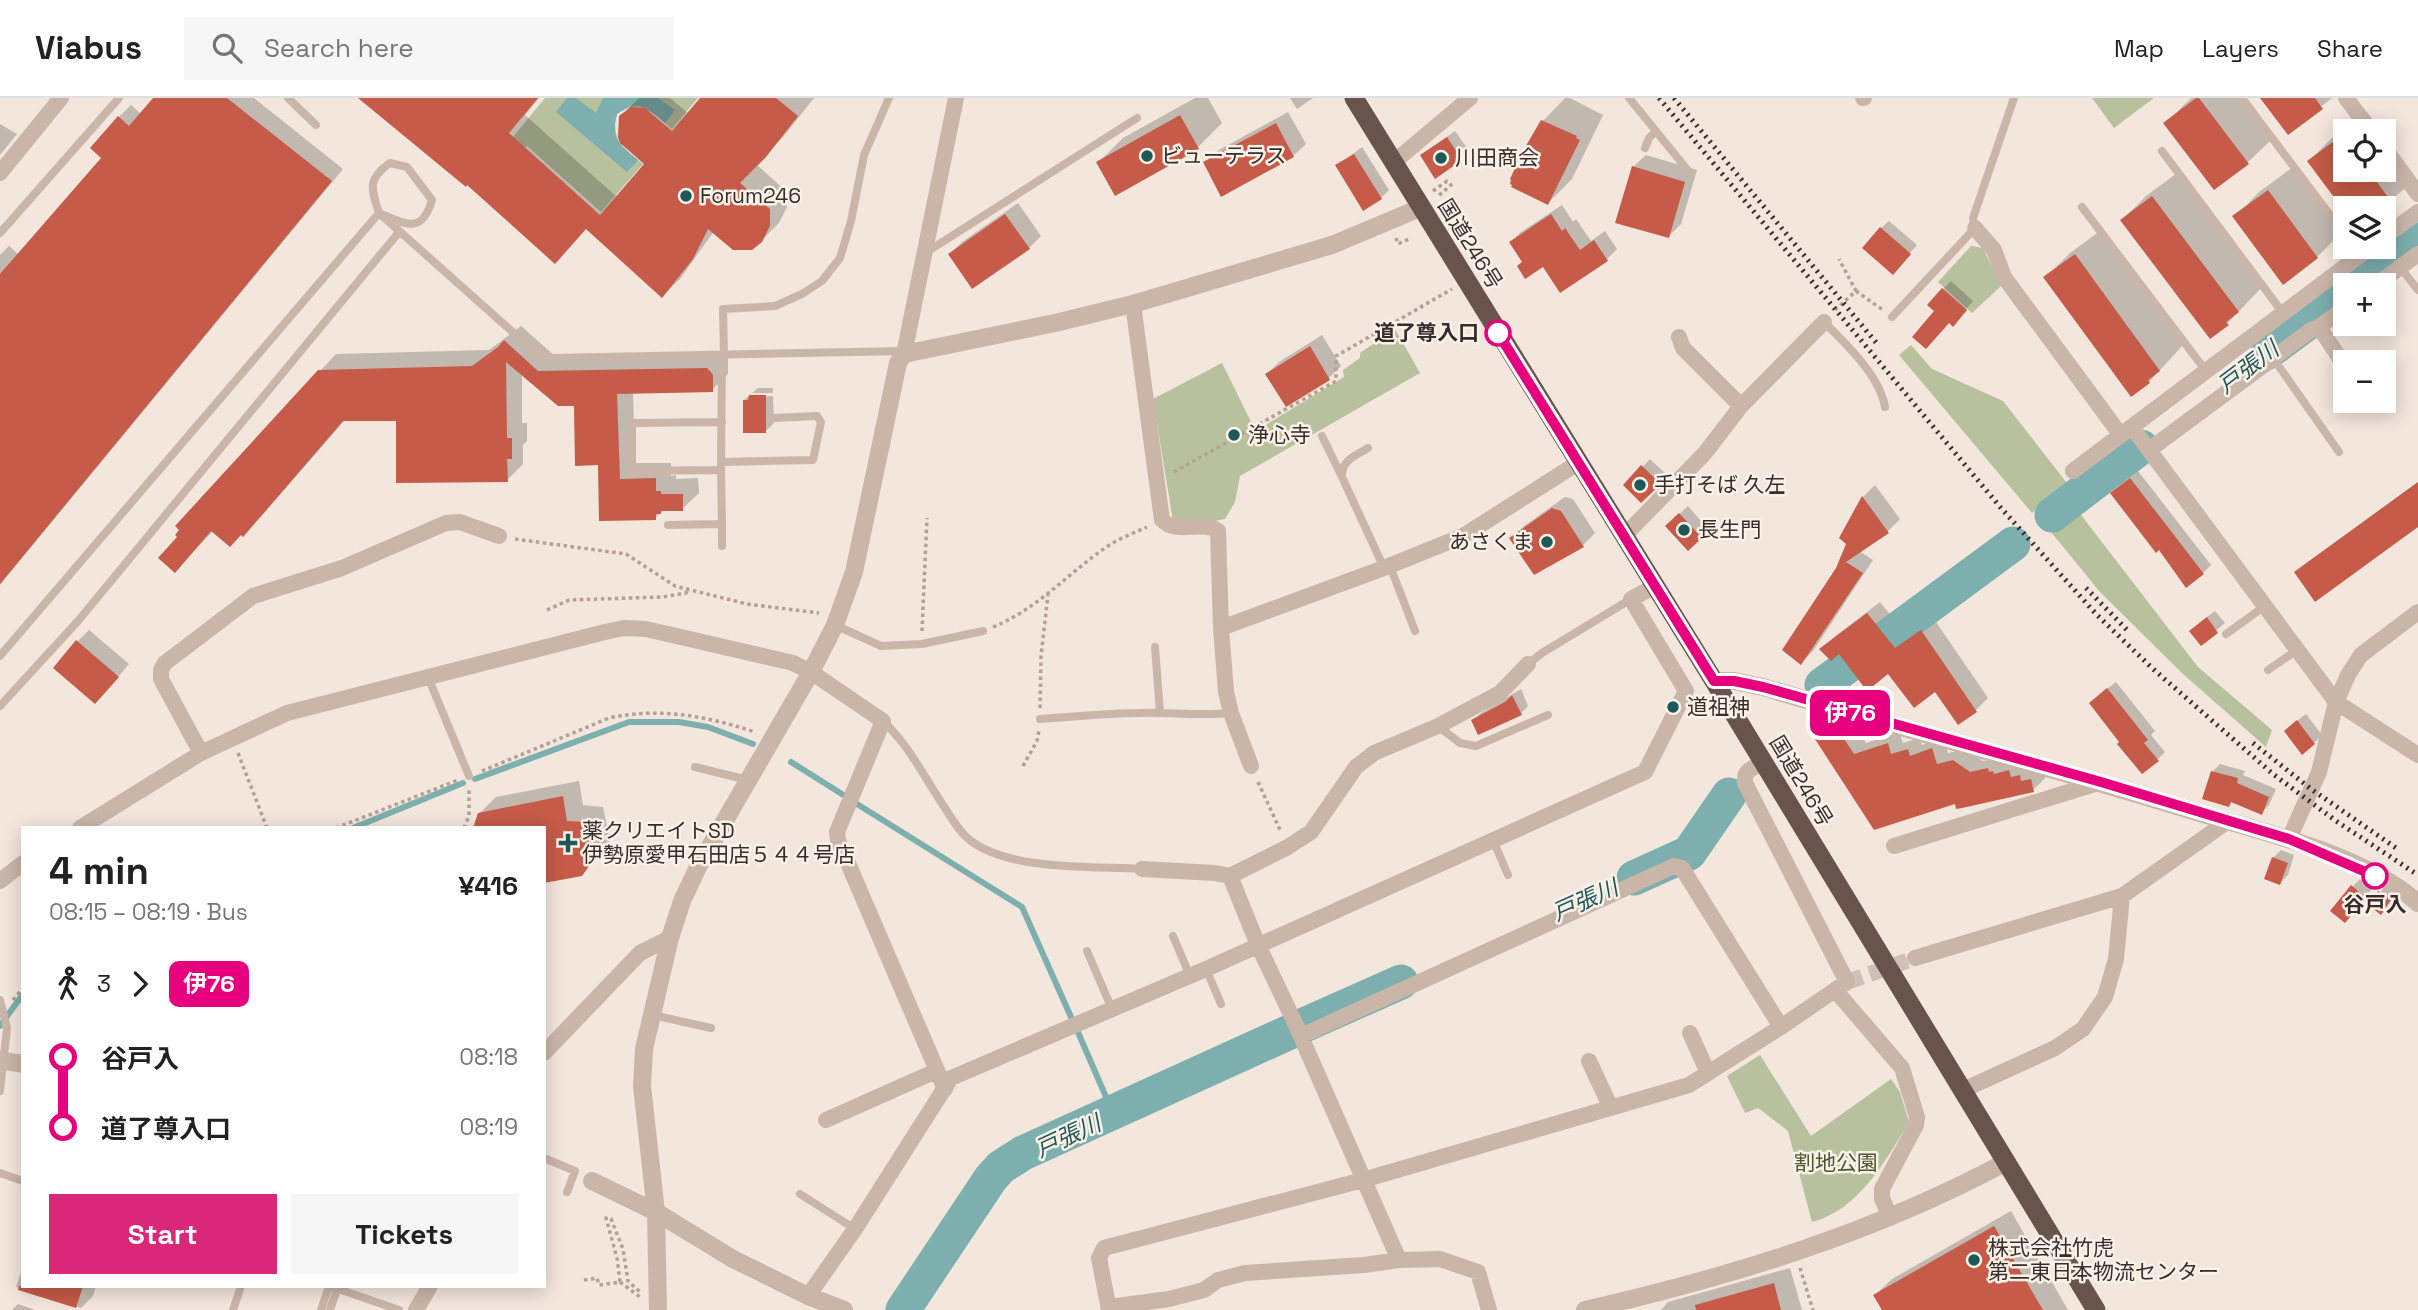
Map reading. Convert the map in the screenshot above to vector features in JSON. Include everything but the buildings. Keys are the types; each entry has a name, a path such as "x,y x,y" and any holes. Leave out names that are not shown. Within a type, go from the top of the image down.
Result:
{"highway":[{"name":"国道246号","path":"1353,98 1394,162 1424,201 1466,281 1714,681 2096,1310"}],"street":[{"path":"0,173 61,98"},
{"path":"658,1305 656,1212 642,1086 644,1049 670,937 682,901 698,867 811,672 836,620 854,572 898,363 904,353 956,98"},
{"path":"1394,162 1470,98"},
{"path":"2346,98 2362,119"},
{"path":"2396,164 2418,194"},
{"path":"904,353 1055,323 1133,304 1332,246 1424,201"},
{"path":"2396,228 2418,212"},
{"path":"1975,228 1994,250 2004,277 2126,431 2149,450 2336,702 2418,755"},
{"path":"2392,273 2418,254"},
{"path":"2073,471 2283,313 2350,259"},
{"path":"1133,304 1162,520 1175,529 1210,526 1217,531 1226,692 1251,766"},
{"path":"2149,450 2311,330 2333,317"},
{"path":"1624,536 1705,453 1741,406 1824,322"},
{"path":"2319,327 2334,350"},
{"path":"1678,337 1683,348 1741,406"},
{"path":"1221,628 1387,567 1462,536 1578,463"},
{"path":"201,754 161,679 161,670 165,663 238,606 253,596 342,568 446,523 460,522 499,536"},
{"path":"808,1296 855,1229 951,1078 1206,969 1645,772 1686,691 1631,599 1655,586"},
{"path":"2289,839 2319,772 2336,702 2348,675 2361,655 2418,612"},
{"path":"83,826 201,754 287,713 624,628 646,629 793,663 811,672 883,721 837,832 838,840 945,1089"},
{"path":"1143,869 1230,876 1285,843 1311,832 1356,767 1374,753 1438,726 1500,692 1528,664"},
{"path":"1714,681 1734,681 1763,687 2101,782 2289,839 2353,864 2401,888 2418,903"},
{"path":"1489,1310 1478,1272 1440,1259 1245,1272 1218,1280 1204,1290 1109,1309 1099,1258 1104,1248 1363,1180 1689,1085 1782,1027 1847,982 1745,783 1744,776 1747,771 1763,763"},
{"path":"1894,846 2101,782"},
{"path":"1915,958 2122,896 2228,821"},
{"path":"0,881 21,865"},
{"path":"1298,1031 1674,866 1682,868 1782,1027"},
{"path":"1230,876 1258,945 1399,1260"},
{"path":"1963,1090 2055,1048 2083,1029 2105,997 2116,959 2122,896"},
{"path":"546,1051 640,953 670,937"},
{"path":"1835,989 1902,1068 1917,1116 1916,1125 1882,1189 1882,1198 1890,1218"},
{"path":"1690,1033 1708,1073"},
{"path":"0,1060 21,1064"},
{"path":"1589,1061 1611,1108"},
{"path":"826,1120 936,1071"},
{"path":"1586,1310 1628,1305 1890,1218 1958,1188 2006,1162"},
{"path":"593,1181 656,1212 733,1259 808,1296 844,1310"},
{"path":"416,1310 429,1288"}],"lane":[{"path":"0,233 119,98"},
{"path":"288,98 316,125"},
{"path":"722,546 723,309 775,306 822,281 840,258 851,221 864,155 889,98"},
{"path":"1629,98 1690,173"},
{"path":"1892,317 1975,228 1973,218 2014,98"},
{"path":"2242,98 2333,218"},
{"path":"923,255 1137,118"},
{"path":"1645,148 1656,131"},
{"path":"2162,151 2283,313"},
{"path":"379,213 407,225 418,223 428,214 432,200 407,167 390,163 376,173 372,188 379,213 534,351 551,358 904,353"},
{"path":"2082,207 2206,371"},
{"path":"0,656 379,213"},
{"path":"0,706 78,621 399,232"},
{"path":"2400,267 2418,290"},
{"path":"1824,322 1852,351 1883,393 1885,407"},
{"path":"2267,363 2339,452"},
{"path":"722,422 632,423 632,471 813,460 821,422 817,416 772,418"},
{"path":"1322,436 1387,567 1415,631"},
{"path":"1342,477 1342,468 1346,461 1368,448"},
{"path":"667,525 722,524"},
{"path":"1528,664 1631,599"},
{"path":"2226,634 2265,606"},
{"path":"836,620 881,646 922,644 982,631"},
{"path":"1155,647 1160,712"},
{"path":"2267,670 2298,650"},
{"path":"428,677 469,776"},
{"path":"1040,719 1160,712 1201,716 1231,713"},
{"path":"1438,726 1460,743 1476,746 1548,715"},
{"path":"883,721 902,739 954,821 970,840 990,852 1020,862 1143,869"},
{"path":"695,767 748,780"},
{"path":"1493,840 1508,875"},
{"path":"1172,936 1190,976"},
{"path":"1087,951 1112,1009"},
{"path":"1206,969 1221,1004"},
{"path":"0,1000 6,1028 0,1091"},
{"path":"651,1015 712,1028"},
{"path":"546,1159 575,1171 568,1192"},
{"path":"0,1173 21,1180"},
{"path":"800,1194 855,1229"},
{"path":"233,1310 240,1288"},
{"path":"321,1310 332,1288"},
{"path":"330,1310 332,1288"},
{"path":"335,1288 399,1310"}],"path":[{"path":"1424,201 1447,181 1451,185 1439,194"},
{"path":"1411,238 1398,244 1396,239 1412,232"},
{"path":"1839,259 1856,291 1892,317"},
{"path":"1157,482 1336,382 1336,356 1466,281"},
{"path":"1824,322 1856,291"},
{"path":"922,644 927,518"},
{"path":"982,631 1011,620 1048,595 1108,546 1162,520"},
{"path":"499,536 626,554 675,586 747,604 836,620"},
{"path":"547,610 569,600 662,597 686,593 688,590"},
{"path":"1023,766 1037,741 1041,656 1048,595"},
{"path":"341,826 609,718 630,713 695,715 772,738"},
{"path":"232,738 266,826"},
{"path":"1251,766 1285,843"},
{"path":"465,826 469,817 469,776"},
{"path":"584,1280 597,1278 599,1285 620,1282 617,1258 606,1218 611,1219 622,1249 628,1281 658,1305"},
{"path":"1796,1251 1812,1310"}],"green space":[{"path":"545,98 698,98 672,129 653,113 640,107 625,109 617,114 617,137 643,164 601,212 527,146 501,176 489,166"},
{"path":"2092,98 2154,98 2114,128"},
{"path":"1971,246 1983,248 2001,286 1972,313 1938,282"},
{"path":"1395,329 1420,373 1240,476 1235,502 1225,519 1185,527 1173,521 1153,399 1222,363 1252,424 1259,429 1344,377 1343,370 1360,358 1360,353"},
{"path":"1911,345 1932,369 2003,401 2070,487 2032,513 1899,355"},
{"path":"2078,511 2198,667 2272,730 2266,747 2183,674 2100,592 2051,532"},
{"name":"割地公園","path":"1760,1055 1811,1136 1891,1079 1900,1092 1909,1122 1870,1182 1844,1207 1829,1216 1812,1222 1788,1131 1758,1108 1745,1113 1727,1076"}],"water":[{"path":"567,98 576,98 596,113 603,98 658,98 675,110 665,123 653,113 637,106 617,114 615,130 618,141 638,160 627,172 556,112"}],"waterway":[{"name":"戸張川","path":"2374,273 2418,240"},
{"name":"戸張川","path":"2268,352 2333,304"},
{"name":"戸張川","path":"2052,515 2141,447"},
{"name":"戸張川","path":"1822,685 2013,544"},
{"path":"475,779 629,722 679,722 708,727 753,744"},
{"path":"791,762 845,796"},
{"path":"358,826 463,783"},
{"name":"戸張川","path":"1634,878 1689,853 1729,795"},
{"path":"857,804 1022,907 1071,1017"},
{"name":"戸張川","path":"1302,1026 1401,982"},
{"path":"0,1026 21,997"},
{"path":"1077,1030 1113,1113"},
{"name":"戸張川","path":"903,1310 1001,1167 1023,1153 1292,1031"}],"tunnel":[{"path":"1847,982 1915,958"}],"railway":[{"path":"1659,98 2001,508 2097,615 2152,668 2273,774 2336,821 2418,875"},
{"path":"1674,98 1879,346"},
{"path":"2086,588 2130,633"},
{"path":"2253,743 2311,789 2399,850"}],"bus line":[{"name":"伊76","path":"1498,333 1714,681 1734,681 1763,687 2101,782 2289,839 2353,864 2375,876"}],"place":[{"name":"ビューテラス","path":"1147,156"},
{"name":"川田商会","path":"1441,158"},
{"name":"Forum246","path":"686,196"},
{"name":"道了尊入口","path":"1498,333"},
{"name":"浄心寺","path":"1234,435"},
{"name":"手打そば 久左","path":"1640,485"},
{"name":"長生門","path":"1684,530"},
{"name":"あさくま","path":"1547,542"},
{"name":"道祖神","path":"1673,707"},
{"name":"薬クリエイトSD 伊勢原愛甲石田店５４４号店","path":"568,843"},
{"name":"谷戸入","path":"2375,876"},
{"name":"株式会社竹虎 第二東日本物流センター","path":"1974,1260"}]}
